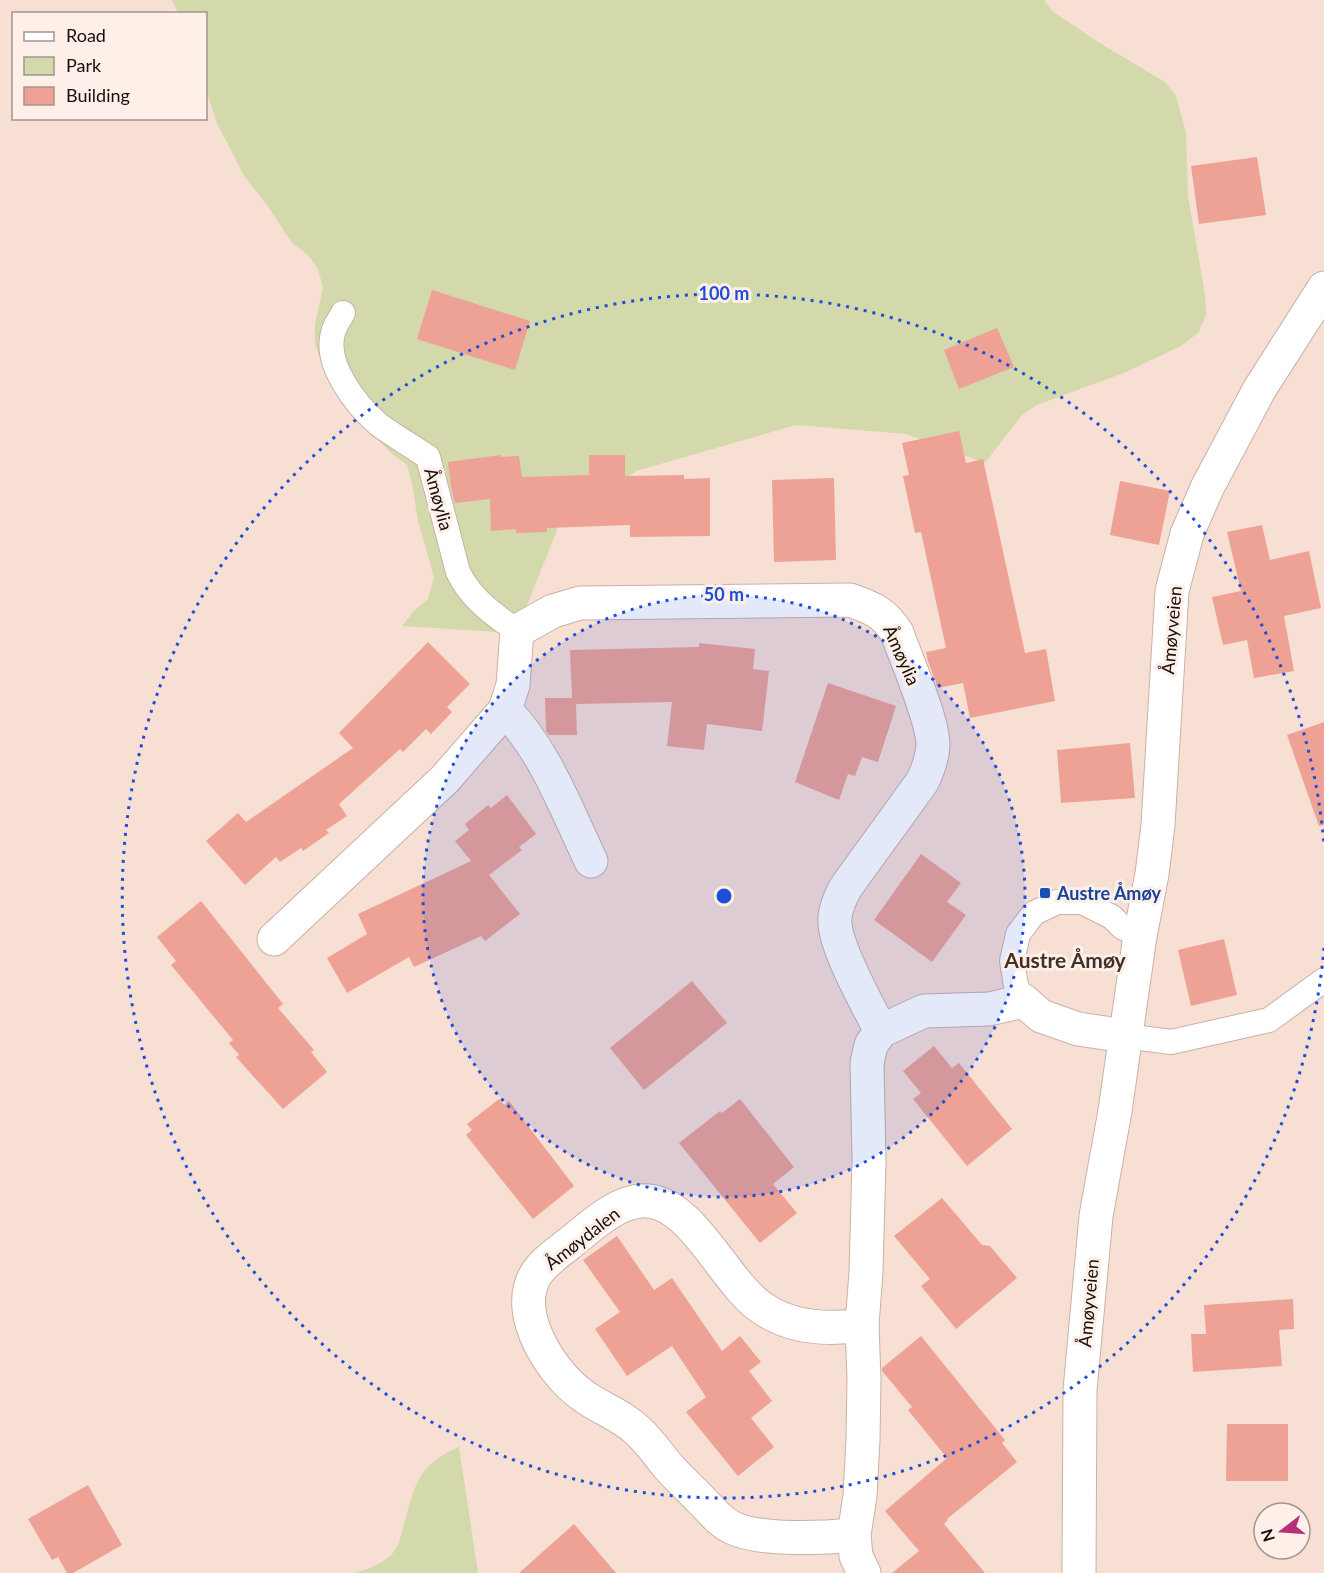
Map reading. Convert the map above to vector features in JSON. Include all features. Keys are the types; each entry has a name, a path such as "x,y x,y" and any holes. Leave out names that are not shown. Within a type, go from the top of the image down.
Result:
{"street":[{"name":"Åmøyveien","path":"1079,1573 1081,1379 1096,1216 1115,1112 1158,825 1172,591 1187,534 1207,488 1259,390 1324,288"},
{"name":"Åmøylia","path":"517,631 553,611 580,603 850,600 873,608 889,621 897,633 926,712 933,743 930,767 922,782 846,887 838,902 834,921 837,939 882,1031"},
{"path":"274,939 445,779 506,710 513,685 517,631"},
{"path":"506,710 518,722 540,757 591,861"},
{"path":"864,1573 856,1556 854,1535 860,1496 863,1440 862,1325 869,1160 867,1063 871,1045 882,1031 924,1011 989,1009 1024,1001 1041,1016 1078,1029 1125,1036"},
{"name":"Åmøydalen","path":"854,1535 827,1537 765,1535 735,1529 722,1522 638,1431 583,1396 556,1370 535,1334 529,1294 536,1276 550,1259 600,1219 622,1206 641,1200 664,1204 681,1214 744,1292 760,1308 780,1318 809,1326 837,1328 862,1325"}],"lane":[{"name":"Åmøylia","path":"344,313 333,332 331,354 334,365 355,399 378,423 428,457 458,572 464,585 478,602 517,631"},
{"path":"1024,1001 1016,986 1012,961 1018,934 1034,913 1057,902 1082,902 1112,917 1122,927 1140,936"},
{"path":"1125,1036 1172,1042 1269,1020 1324,980"}],"green space":[{"path":"172,0 1044,0 1052,11 1165,82 1176,96 1186,133 1188,196 1205,295 1206,315 1198,333 1181,346 1126,372 1037,405 1021,416 985,463 906,434 796,425 636,471 559,525 516,633 402,626 428,599 434,577 418,521 407,465 392,454 351,412 328,380 315,344 315,324 323,288 318,269 307,254 292,243 244,176 217,123 207,93 207,12 178,12"},
{"path":"459,1447 478,1573 355,1573 379,1564 394,1551 419,1479 434,1461"}],"building":[{"path":"1257,157 1266,215 1199,224 1191,166"},
{"path":"432,290 530,321 515,370 417,339"},
{"path":"997,328 1014,367 959,389 944,350"},
{"path":"959,431 966,463 983,459 1025,653 1046,649 1055,701 970,718 963,683 938,688 928,661 926,652 946,648 921,532 915,533 903,476 909,475 902,443"},
{"path":"501,455 501,457 519,456 522,477 589,475 589,455 625,455 625,476 684,475 684,479 710,478 710,536 630,537 630,525 547,528 547,532 516,533 516,529 491,531 490,499 455,503 448,462"},
{"path":"834,478 836,560 774,562 772,480"},
{"path":"1120,481 1170,491 1159,545 1110,535"},
{"path":"1262,525 1270,560 1309,551 1321,608 1284,616 1294,671 1254,678 1247,640 1223,645 1212,597 1241,591 1227,532"},
{"path":"428,642 470,684 447,707 452,712 431,734 426,729 403,752 400,749 339,804 347,816 326,830 329,833 303,851 301,848 280,862 276,857 245,885 206,841 238,813 246,822 353,748 339,733"},
{"path":"699,643 755,649 753,669 769,671 762,731 707,724 704,750 667,746 672,702 576,704 577,735 549,735 546,731 545,698 572,698 570,650 699,647"},
{"path":"828,683 896,706 878,762 862,757 855,776 848,774 839,800 795,782"},
{"path":"1324,722 1324,825 1319,826 1287,735"},
{"path":"1130,743 1135,798 1061,803 1057,750"},
{"path":"507,795 536,834 519,847 522,850 489,875 520,914 485,941 481,936 414,967 409,957 347,993 327,958 367,934 358,914 471,861 455,841 469,830 465,824 488,805 491,808"},
{"path":"921,854 961,883 947,902 966,915 932,962 874,920"},
{"path":"201,901 283,1004 278,1008 314,1050 311,1052 327,1072 283,1109 236,1057 239,1055 229,1043 233,1040 171,965 176,961 157,937"},
{"path":"1224,939 1237,995 1191,1006 1178,950"},
{"path":"692,981 727,1023 644,1090 610,1048"},
{"path":"934,1046 952,1068 959,1063 1012,1129 967,1166 913,1099 921,1093 903,1071"},
{"path":"499,1099 504,1105 509,1101 574,1186 533,1219 466,1135 472,1130 467,1124"},
{"path":"740,1099 794,1167 773,1184 797,1213 760,1243 679,1143 720,1111 722,1113"},
{"path":"942,1198 982,1245 990,1246 1017,1278 956,1329 921,1286 930,1279 894,1236"},
{"path":"617,1236 654,1290 672,1278 722,1351 740,1336 761,1362 749,1371 772,1401 751,1418 774,1447 738,1476 686,1412 706,1397 672,1346 627,1376 595,1329 620,1312 583,1260"},
{"path":"1293,1299 1294,1329 1279,1330 1282,1366 1193,1372 1191,1334 1206,1334 1204,1305"},
{"path":"921,1336 1005,1440 1002,1443 1017,1462 947,1519 944,1524 985,1573 892,1573 919,1551 885,1511 947,1458 908,1410 912,1407 882,1371 882,1368"},
{"path":"1227,1424 1288,1424 1288,1481 1226,1481"},
{"path":"88,1485 122,1545 73,1573 67,1573 58,1557 52,1560 28,1519"},
{"path":"574,1524 616,1573 519,1573"}],"place":[{"name":"Austre Åmøy","path":"1045,893"}],"district":[{"name":"Austre Åmøy","path":"1065,959"}]}
